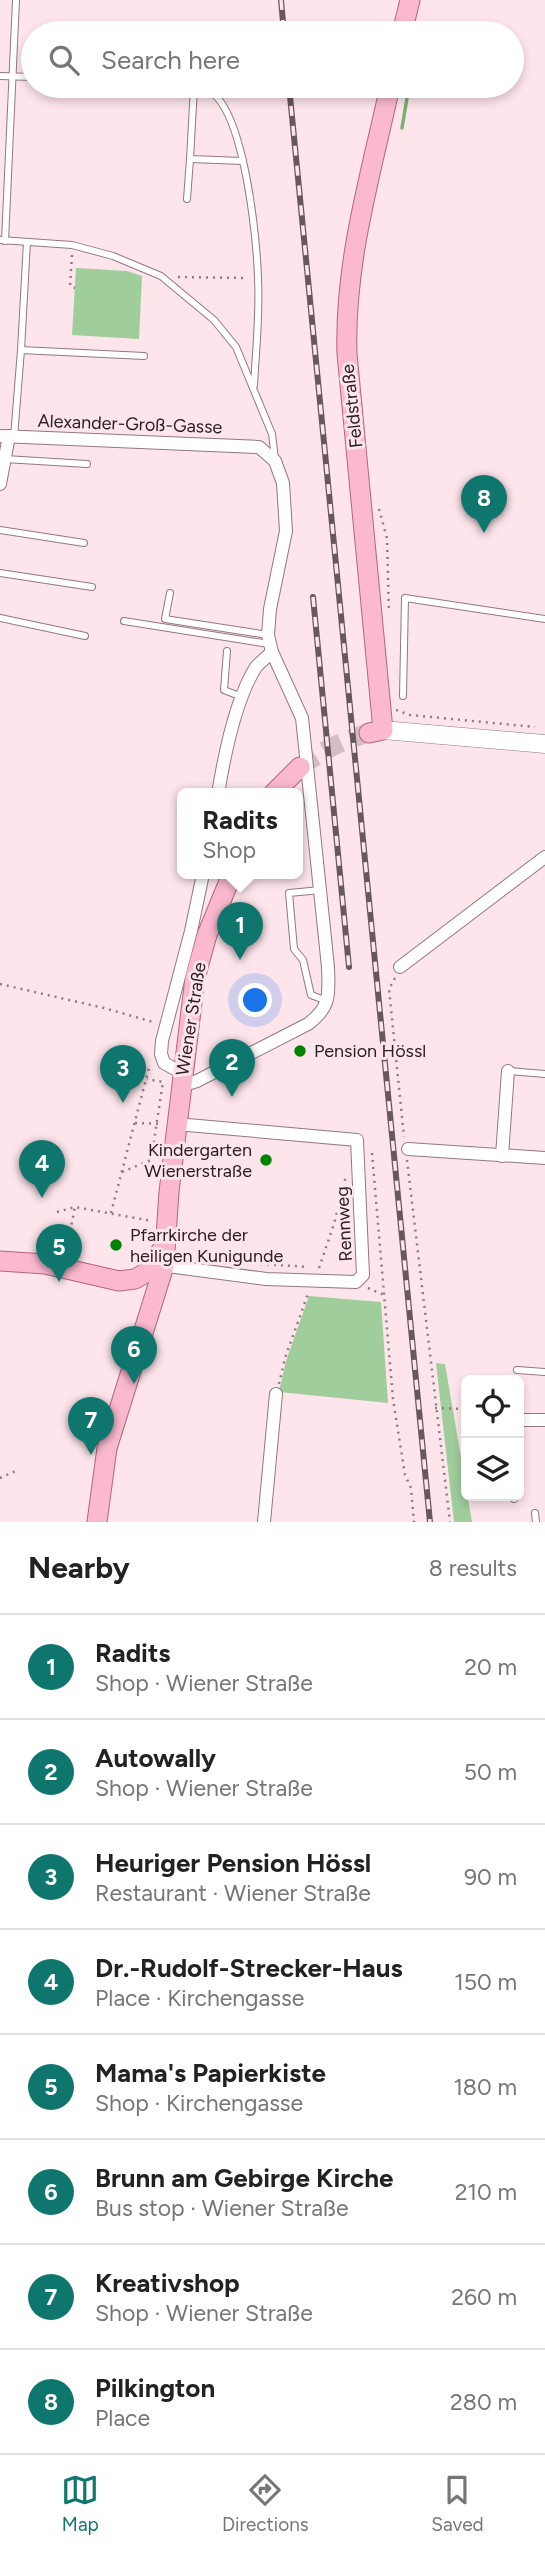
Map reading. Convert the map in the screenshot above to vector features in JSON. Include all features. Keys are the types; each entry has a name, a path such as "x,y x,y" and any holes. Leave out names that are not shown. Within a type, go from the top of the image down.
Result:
{"main road":[{"path":"405,21 410,0"},
{"name":"Feldstraße","path":"376,732 345,319 351,267 387,98"},
{"path":"376,732 545,744"},
{"path":"279,788 300,767"},
{"name":"Wiener Straße","path":"166,1232 167,1124 182,1079 195,978 211,924 230,879"},
{"path":"97,1522 107,1448 116,1414 148,1324 166,1232"},
{"path":"0,1261 64,1267 119,1281 136,1293 144,1305 148,1324"},
{"path":"119,1281 135,1279 159,1265"}],"street":[{"name":"Alexander-Groß-Gasse","path":"8,436 259,447 275,461"},
{"path":"0,484 8,436"},
{"path":"275,461 283,483 286,531 270,609 270,644 302,718 321,890 328,967 328,1002"},
{"path":"219,788 242,697 270,644"},
{"path":"400,967 545,857"},
{"path":"182,1079 164,1063 161,1054 202,879"},
{"name":"Wiener Straße","path":"182,1079 197,1081 308,1024 320,1015 328,1002"},
{"path":"502,1156 508,1071"},
{"name":"Rennweg","path":"159,1265 266,1279 356,1282 363,1275 357,1140 167,1124"},
{"path":"408,1149 545,1158"},
{"path":"264,1522 276,1394"},
{"path":"524,1420 545,1420"}],"lane":[{"path":"16,0 3,241 72,245 113,256 161,276 214,320 236,347 272,433 275,461"},
{"path":"0,76 21,77"},
{"path":"187,199 193,98"},
{"path":"217,98 225,105 232,122 243,161 253,219 258,279 254,387"},
{"path":"190,159 243,161"},
{"path":"8,436 21,350 27,242"},
{"path":"21,350 144,356"},
{"path":"5,459 87,464"},
{"path":"0,530 84,543"},
{"path":"0,573 92,587"},
{"path":"170,593 165,619 270,644"},
{"path":"404,696 405,598 545,619"},
{"path":"0,618 85,636"},
{"path":"124,621 270,644"},
{"path":"227,651 224,690 242,697"},
{"path":"321,890 289,893 294,949 303,960 311,995 328,1002"},
{"path":"211,924 232,930"},
{"path":"508,1071 545,1073"},
{"path":"517,1370 545,1372"},
{"path":"535,1513 536,1522"}],"path":[{"path":"72,245 70,286 75,288"},
{"path":"161,276 258,279"},
{"path":"377,504 387,538 389,618"},
{"path":"394,706 401,713 410,715 545,728"},
{"path":"400,967 389,989 404,1140 408,1149 435,1408 450,1522"},
{"path":"0,984 167,1026"},
{"path":"111,1213 152,1057"},
{"path":"121,1172 151,1160 167,1124 163,1082 147,1079"},
{"path":"135,1124 167,1124"},
{"path":"372,1153 393,1399 405,1475 411,1488 414,1522"},
{"path":"240,1262 319,1268 334,1224 346,1172"},
{"path":"57,1212 75,1207 111,1213 166,1232"},
{"path":"64,1267 75,1207"},
{"path":"276,1394 285,1358 314,1280"},
{"path":"356,1282 384,1295"},
{"path":"435,1408 461,1409"},
{"path":"0,1478 18,1470"}],"green space":[{"path":"76,268 127,271 142,276 139,339 72,335"},
{"path":"309,1296 381,1302 388,1403 279,1392 286,1361"},
{"path":"436,1363 445,1364 461,1458 461,1501 468,1501 472,1522 454,1522"}],"waterway":[{"path":"402,128 407,98"}],"tunnel":[{"path":"300,767 333,747 369,733"}],"railway":[{"path":"281,0 283,21"},
{"path":"290,98 430,1522"},
{"path":"313,597 349,967"}],"place":[{"name":"Pilkington","path":"484,533"},
{"name":"Radits","path":"240,960"},
{"name":"Pension Hössl","path":"300,1051"},
{"name":"Autowally","path":"232,1097"},
{"name":"Heuriger Pension Hössl","path":"123,1103"},
{"name":"Kindergarten Wienerstraße","path":"266,1160"},
{"name":"Dr.-Rudolf-Strecker-Haus","path":"42,1198"},
{"name":"Pfarrkirche der heiligen Kunigunde","path":"116,1245"},
{"name":"Mama's Papierkiste","path":"59,1282"},
{"name":"Brunn am Gebirge Kirche","path":"134,1384"},
{"name":"Kreativshop","path":"91,1455"}]}
